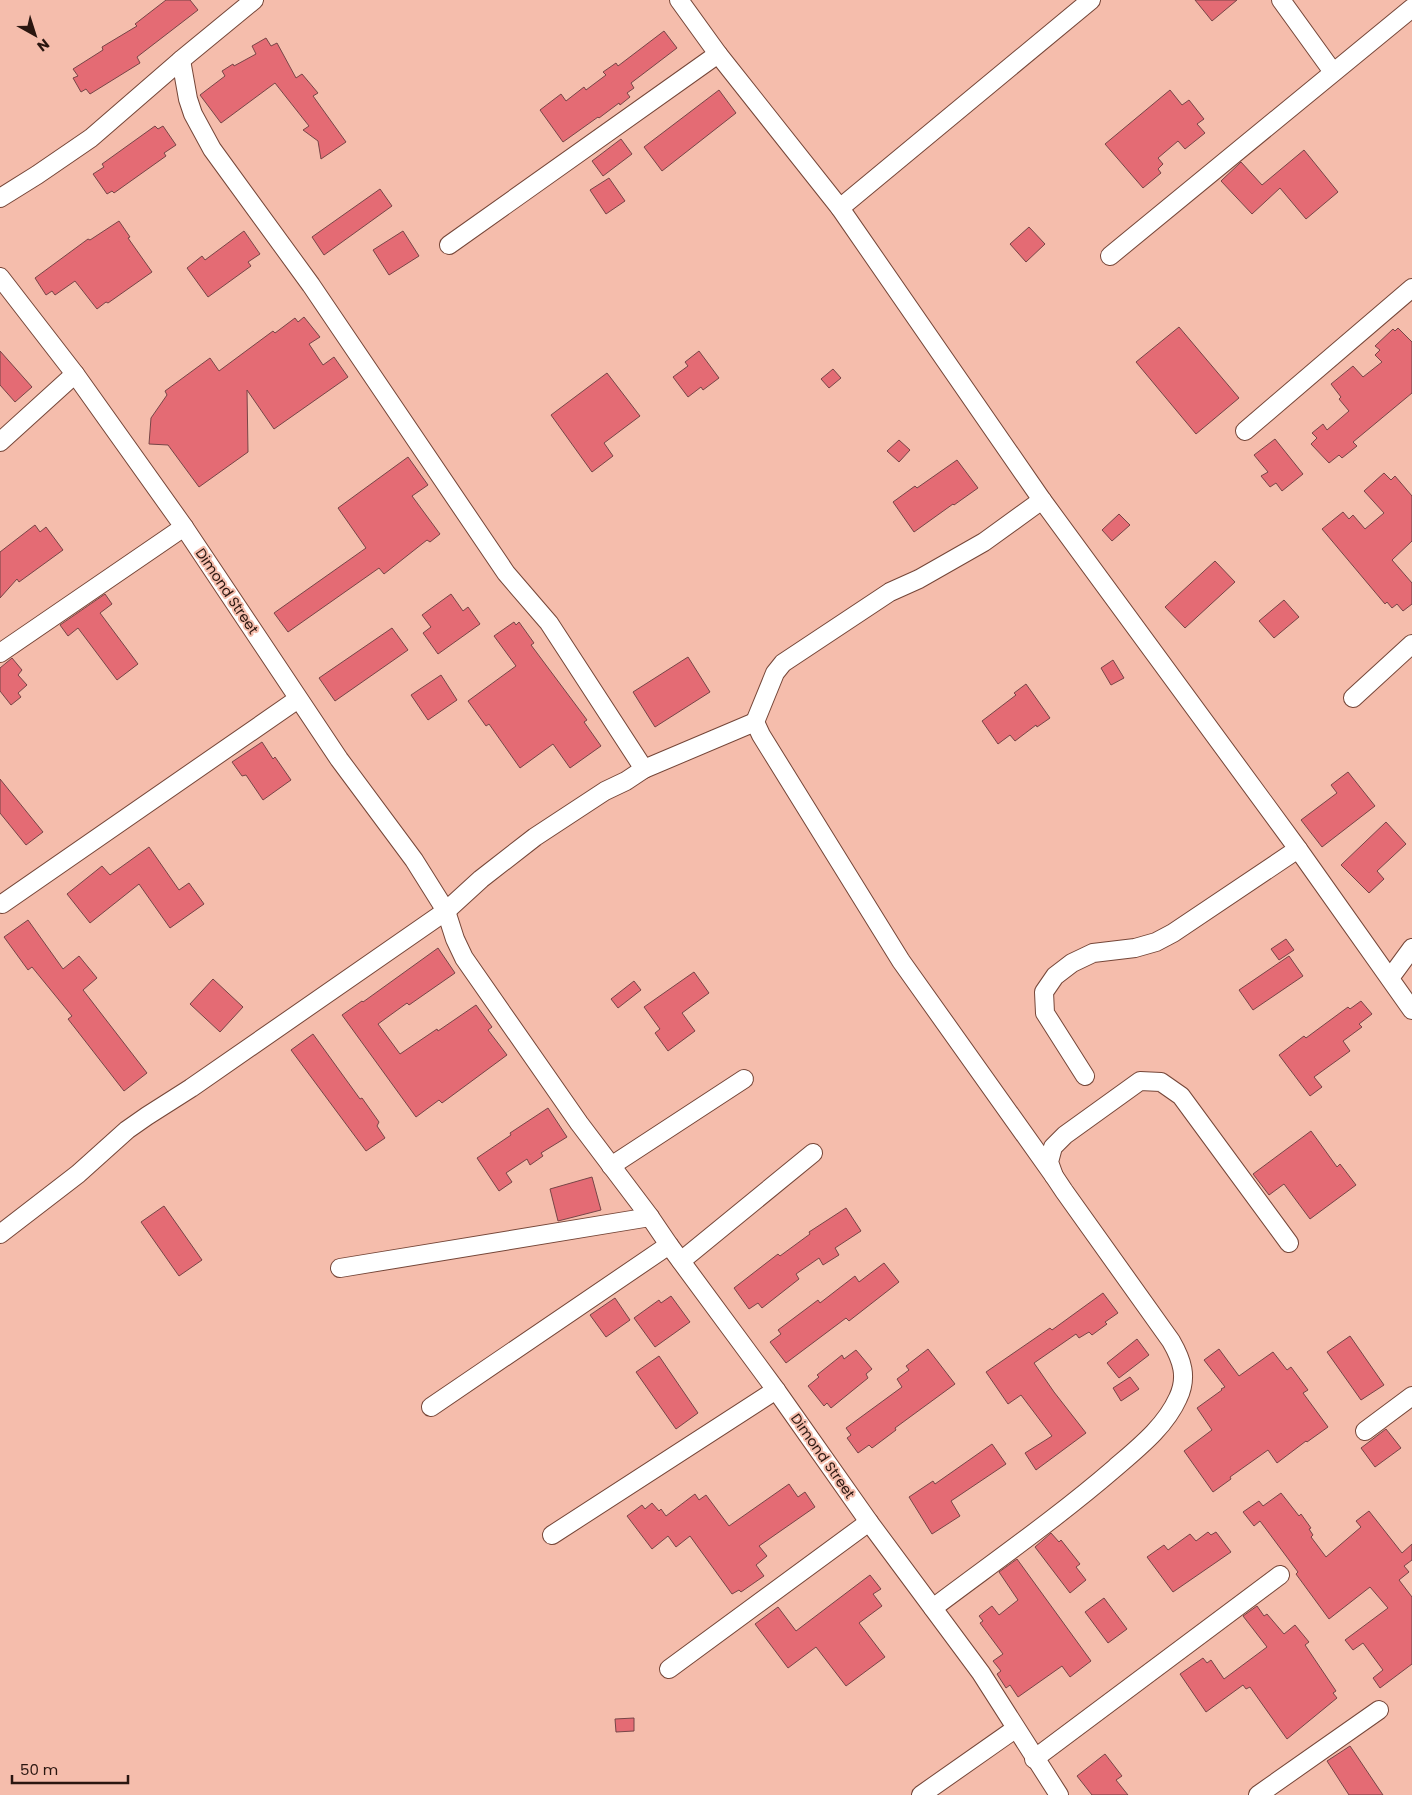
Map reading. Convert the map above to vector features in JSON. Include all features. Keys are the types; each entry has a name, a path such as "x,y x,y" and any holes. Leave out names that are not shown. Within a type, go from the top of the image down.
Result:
{"street":[{"path":"679,0 718,54 840,208 1042,500 1298,849 1412,1010"},
{"path":"840,208 1091,0"},
{"path":"1281,0 1334,72"},
{"path":"0,198 91,138 252,1"},
{"path":"1110,256 1412,8"},
{"path":"449,246 718,54"},
{"path":"181,60 188,99 193,114 212,149 317,292 506,573 549,623 644,769"},
{"name":"Dimond Street","path":"0,278 75,374 184,527 298,699 359,787 414,860 446,911 455,939 464,958 578,1123 650,1217 869,1522 981,1673 1034,1759 1059,1795"},
{"path":"1245,431 1411,293"},
{"path":"0,442 75,374"},
{"path":"0,1234 78,1174 127,1130 191,1088 446,911 481,879 535,837 605,791 626,781 644,769 755,722 775,673 783,663 890,592 919,579 984,542 1042,500"},
{"path":"0,654 184,527"},
{"path":"1353,698 1412,644"},
{"path":"2,904 298,699"},
{"path":"755,722 761,735 900,961 1092,1232 1172,1340 1181,1358 1184,1377 1179,1397 1166,1418 1143,1443 1086,1493 933,1608"},
{"path":"1085,1076 1045,1013 1044,992 1056,976 1072,963 1093,953 1135,948 1156,942 1173,933 1298,849"},
{"path":"1390,978 1412,948"},
{"path":"611,1166 744,1079"},
{"path":"1054,1176 1049,1162 1053,1147 1065,1135 1140,1081 1161,1082 1181,1096 1289,1243"},
{"path":"681,1261 813,1153"},
{"path":"340,1268 650,1217"},
{"path":"431,1407 669,1245"},
{"path":"552,1534 776,1390"},
{"path":"1366,1431 1412,1396"},
{"path":"668,1670 869,1522"},
{"path":"1034,1759 1280,1575"},
{"path":"1258,1795 1379,1710"},
{"path":"921,1795 1015,1729"}],"building":[{"path":"166,0 190,0 198,10 137,57 140,63 90,94 86,89 81,92 73,78 78,76 73,69 103,50 102,47 137,26 135,24"},
{"path":"1195,0 1237,0 1212,21"},
{"path":"664,31 677,48 631,83 634,88 627,93 630,97 563,142 540,110 561,94 566,101 584,87 586,90 606,75 603,72 616,63 618,66"},
{"path":"266,38 271,46 277,43 296,78 302,74 318,93 313,96 346,142 321,159 318,141 303,130 309,126 275,83 221,123 200,95 225,76 222,71 256,54 252,46"},
{"path":"719,90 736,113 662,171 644,147"},
{"path":"1170,90 1182,105 1189,100 1204,119 1197,124 1205,133 1185,149 1178,141 1158,158 1163,164 1158,169 1161,173 1143,188 1105,144"},
{"path":"155,126 158,129 163,126 176,145 164,153 166,156 114,193 112,191 107,194 93,174 104,167 102,164"},
{"path":"621,139 632,154 603,176 592,161"},
{"path":"1304,150 1338,192 1306,219 1280,188 1252,214 1221,181 1241,162 1262,185"},
{"path":"609,178 625,201 606,214 590,190"},
{"path":"380,189 392,206 324,255 312,237"},
{"path":"119,221 130,237 128,238 152,272 97,309 75,281 55,295 52,291 46,295 35,278 88,239 90,240"},
{"path":"1029,227 1045,244 1026,262 1010,244"},
{"path":"244,231 260,254 248,262 251,266 208,297 187,268 202,256 205,260"},
{"path":"403,231 419,256 389,275 373,250"},
{"path":"304,317 320,337 309,344 323,365 334,357 348,377 274,429 247,390 248,452 199,487 168,445 149,444 151,418 167,395 165,391 210,358 219,371 273,331 275,333 295,318 298,322"},
{"path":"1179,327 1239,398 1196,434 1136,362"},
{"path":"1398,328 1412,342 1412,393 1353,442 1357,446 1342,458 1339,455 1329,463 1311,444 1317,438 1312,433 1323,424 1327,430 1349,411 1339,399 1341,397 1331,384 1353,366 1363,377 1382,362 1375,355 1380,350 1375,346 1393,329 1395,331"},
{"path":"0,351 32,387 15,402 0,385"},
{"path":"699,351 719,378 703,390 701,387 688,397 673,377 688,366 685,362"},
{"path":"833,369 841,378 829,388 821,379"},
{"path":"607,373 640,416 604,443 613,456 592,472 551,415"},
{"path":"1275,439 1303,474 1282,491 1276,483 1270,487 1261,476 1268,472 1254,455"},
{"path":"899,440 910,450 899,462 887,451"},
{"path":"408,457 428,485 412,496 440,534 430,542 427,540 384,574 379,568 288,632 274,613 366,548 338,508"},
{"path":"957,460 978,488 914,532 893,502"},
{"path":"1384,473 1391,480 1395,476 1412,496 1412,541 1392,560 1412,583 1412,604 1403,611 1397,604 1392,608 1387,602 1385,604 1322,529 1343,512 1349,519 1353,515 1365,529 1384,513 1364,491"},
{"path":"1119,514 1130,525 1112,541 1102,530"},
{"path":"35,525 40,532 46,527 63,550 19,582 17,579 0,598 0,552"},
{"path":"1215,561 1235,582 1185,628 1165,607"},
{"path":"105,594 112,604 100,613 138,664 117,680 78,628 68,636 60,625"},
{"path":"451,594 463,611 468,607 480,624 438,654 423,633 431,627 422,615"},
{"path":"1284,600 1299,617 1274,638 1259,621"},
{"path":"514,622 516,625 519,622 534,643 531,645 587,720 584,722 601,746 570,768 553,744 520,768 489,724 486,726 468,701 516,666 494,636"},
{"path":"392,628 408,650 335,701 319,678"},
{"path":"688,657 710,692 655,727 633,692"},
{"path":"12,658 22,670 18,675 27,685 18,693 21,697 11,705 0,691 0,668"},
{"path":"1113,660 1124,678 1111,685 1101,668"},
{"path":"441,675 457,700 428,720 411,695"},
{"path":"1026,684 1050,718 1037,727 1036,725 1015,741 1010,735 998,744 982,721 1016,695 1014,693"},
{"path":"262,742 273,759 275,757 291,780 263,800 246,775 242,776 232,762"},
{"path":"1348,772 1375,806 1322,847 1301,820 1337,793 1331,785"},
{"path":"0,779 43,832 26,845 0,813"},
{"path":"1386,822 1406,844 1377,871 1384,879 1369,893 1341,865"},
{"path":"149,847 179,890 189,883 204,904 170,928 139,884 90,923 67,894 102,866 110,875"},
{"path":"28,920 63,969 79,956 97,978 83,990 147,1073 124,1091 68,1019 72,1016 32,967 28,970 4,937"},
{"path":"1286,939 1294,950 1279,960 1271,949"},
{"path":"438,948 455,973 378,1024 400,1054 476,1005 492,1027 488,1030 507,1055 442,1103 439,1100 416,1117 342,1015"},
{"path":"1289,956 1303,976 1253,1010 1239,990"},
{"path":"694,972 709,993 682,1013 695,1031 668,1051 655,1033 660,1029 644,1007"},
{"path":"213,979 243,1007 220,1032 190,1004"},
{"path":"634,981 641,990 618,1008 611,999"},
{"path":"1361,1001 1372,1014 1359,1024 1362,1027 1343,1041 1350,1051 1314,1077 1322,1087 1310,1096 1279,1055 1348,1007 1350,1009"},
{"path":"313,1034 379,1122 377,1126 385,1138 366,1151 291,1050"},
{"path":"548,1108 567,1137 541,1153 543,1156 530,1165 527,1159 506,1173 512,1182 499,1191 477,1158"},
{"path":"1311,1131 1337,1167 1340,1164 1356,1185 1310,1219 1284,1184 1269,1195 1253,1174"},
{"path":"592,1177 601,1210 558,1221 550,1189"},
{"path":"164,1206 202,1260 179,1276 141,1222"},
{"path":"846,1208 861,1231 835,1248 839,1255 823,1265 819,1258 796,1274 799,1279 762,1308 758,1303 749,1309 734,1288 778,1254 780,1256 810,1234 809,1232"},
{"path":"884,1263 899,1282 849,1321 846,1318 786,1363 770,1342 781,1334 778,1330 818,1300 820,1303 855,1276 859,1282"},
{"path":"1103,1293 1118,1313 1105,1322 1107,1324 1092,1335 1089,1332 1079,1338 1076,1334 1034,1363 1086,1433 1036,1470 1025,1453 1052,1436 1021,1395 1008,1404 986,1372 1050,1328 1052,1330"},
{"path":"671,1296 690,1322 655,1347 634,1318 659,1300 661,1303"},
{"path":"615,1298 630,1320 606,1337 590,1315"},
{"path":"1350,1336 1384,1385 1361,1400 1327,1352"},
{"path":"1137,1339 1149,1355 1119,1378 1107,1363"},
{"path":"928,1349 955,1384 895,1428 896,1430 872,1448 869,1445 858,1453 847,1438 851,1435 846,1428 902,1387 897,1379 909,1370 906,1366"},
{"path":"1219,1349 1239,1376 1273,1352 1287,1370 1291,1367 1308,1390 1303,1393 1328,1427 1277,1463 1268,1450 1230,1477 1231,1479 1213,1492 1184,1451 1212,1430 1197,1408 1225,1387 1204,1360"},
{"path":"856,1350 872,1369 866,1374 868,1378 831,1408 827,1403 824,1406 808,1386 819,1377 817,1375 842,1355 844,1359"},
{"path":"659,1356 698,1413 676,1429 636,1372"},
{"path":"1130,1377 1139,1389 1121,1401 1113,1388"},
{"path":"1386,1429 1401,1448 1375,1467 1361,1448"},
{"path":"992,1444 1006,1464 951,1501 960,1516 932,1534 909,1497 933,1481 935,1484"},
{"path":"789,1484 798,1497 805,1492 815,1507 759,1546 767,1556 756,1565 764,1576 741,1592 739,1590 732,1594 690,1536 676,1547 668,1536 652,1549 627,1516 642,1505 645,1509 652,1503 659,1511 661,1509 666,1516 695,1494 699,1500 706,1495 729,1526"},
{"path":"1281,1493 1299,1516 1301,1514 1311,1528 1309,1529 1313,1535 1311,1537 1326,1557 1361,1527 1356,1521 1369,1511 1402,1553 1412,1544 1412,1560 1404,1566 1409,1572 1399,1580 1412,1597 1412,1664 1380,1688 1373,1678 1383,1670 1363,1643 1353,1650 1345,1640 1388,1608 1370,1587 1329,1619 1296,1574 1298,1572 1260,1521 1254,1526 1243,1512 1259,1501 1263,1506"},
{"path":"1208,1532 1211,1535 1216,1532 1231,1552 1173,1592 1147,1557 1164,1545 1168,1550 1190,1534 1196,1541"},
{"path":"1051,1533 1059,1542 1061,1540 1080,1564 1076,1567 1086,1580 1070,1593 1035,1547"},
{"path":"1017,1559 1091,1661 1070,1677 1062,1666 1018,1697 1010,1685 1006,1688 997,1674 1001,1671 993,1661 1003,1654 980,1623 983,1621 979,1616 992,1606 999,1615 1018,1600 999,1572"},
{"path":"870,1575 881,1589 873,1594 882,1606 859,1623 885,1657 846,1686 816,1647 788,1668 755,1624 778,1607 796,1631"},
{"path":"1104,1598 1127,1629 1108,1643 1085,1612"},
{"path":"1257,1606 1264,1616 1267,1614 1284,1634 1295,1625 1309,1642 1305,1645 1336,1691 1333,1693 1337,1698 1287,1739 1250,1687 1246,1689 1243,1685 1206,1712 1180,1674 1203,1658 1207,1663 1211,1660 1224,1679 1267,1647 1243,1616"},
{"path":"634,1718 634,1731 616,1732 615,1719"},
{"path":"1350,1746 1383,1795 1349,1795 1327,1761"},
{"path":"1105,1754 1122,1776 1116,1780 1128,1795 1092,1795 1077,1776"}]}
